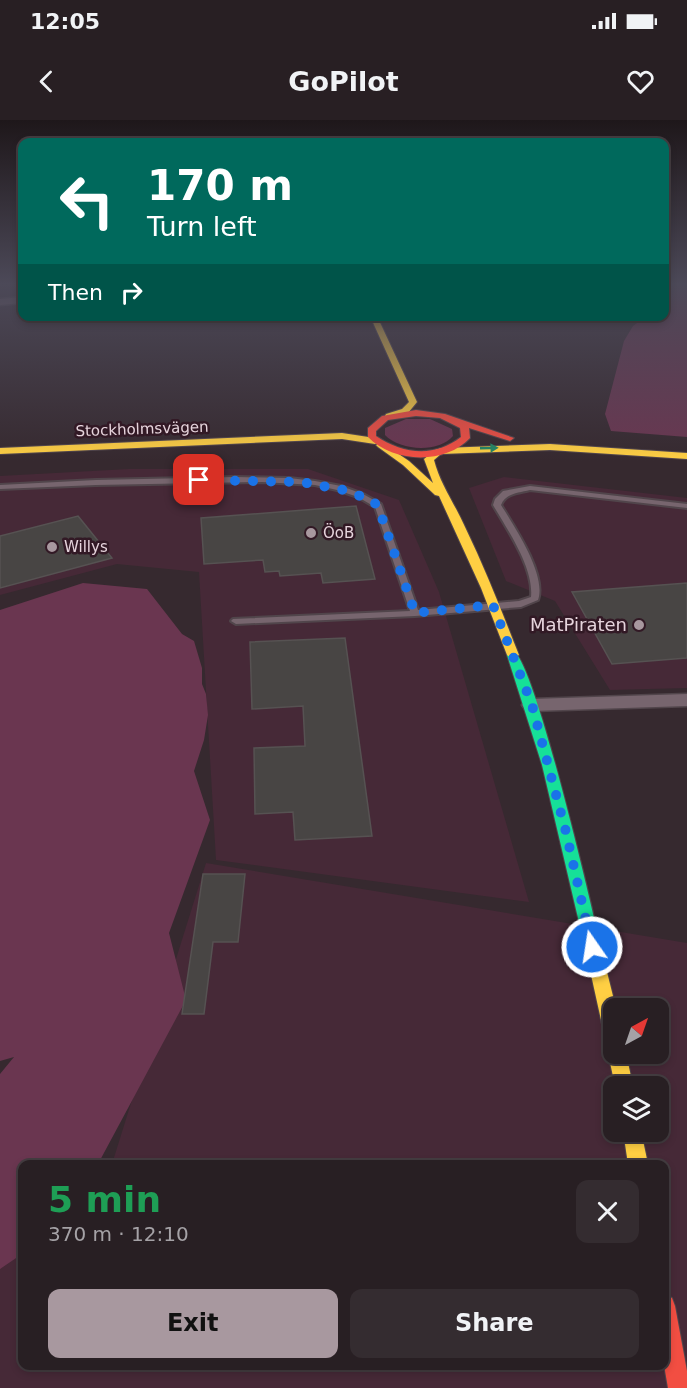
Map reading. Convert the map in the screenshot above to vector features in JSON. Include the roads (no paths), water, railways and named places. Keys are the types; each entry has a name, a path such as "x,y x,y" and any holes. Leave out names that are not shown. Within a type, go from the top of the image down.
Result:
{"main road":[{"path":"388,343 393,361 405,382 412,405 405,411 386,418 371,430 378,443 406,463 445,499"},
{"path":"405,382 466,430 466,438 460,444 431,457 429,463 460,526 532,705 566,832 605,998"},
{"name":"Stockholmsvägen","path":"285,438 416,413 454,420"},
{"path":"454,420 491,434 522,440 687,452"},
{"name":"Stockholmsvägen","path":"0,451 350,436 405,452 550,447 687,456"},
{"path":"634,1142 637,1160"},
{"path":"669,1332 680,1388"}],"street":[{"path":"532,705 687,700"}],"lane":[{"path":"0,487 86,481 283,480 344,490 371,500 378,506 415,613"},
{"path":"236,621 415,613 530,602 538,591 497,505 506,493 513,490 540,489 687,506"}],"place":[{"name":"ÖoB","path":"311,533"},
{"name":"Willys","path":"52,547"},
{"name":"MatPiraten","path":"639,625"}]}
